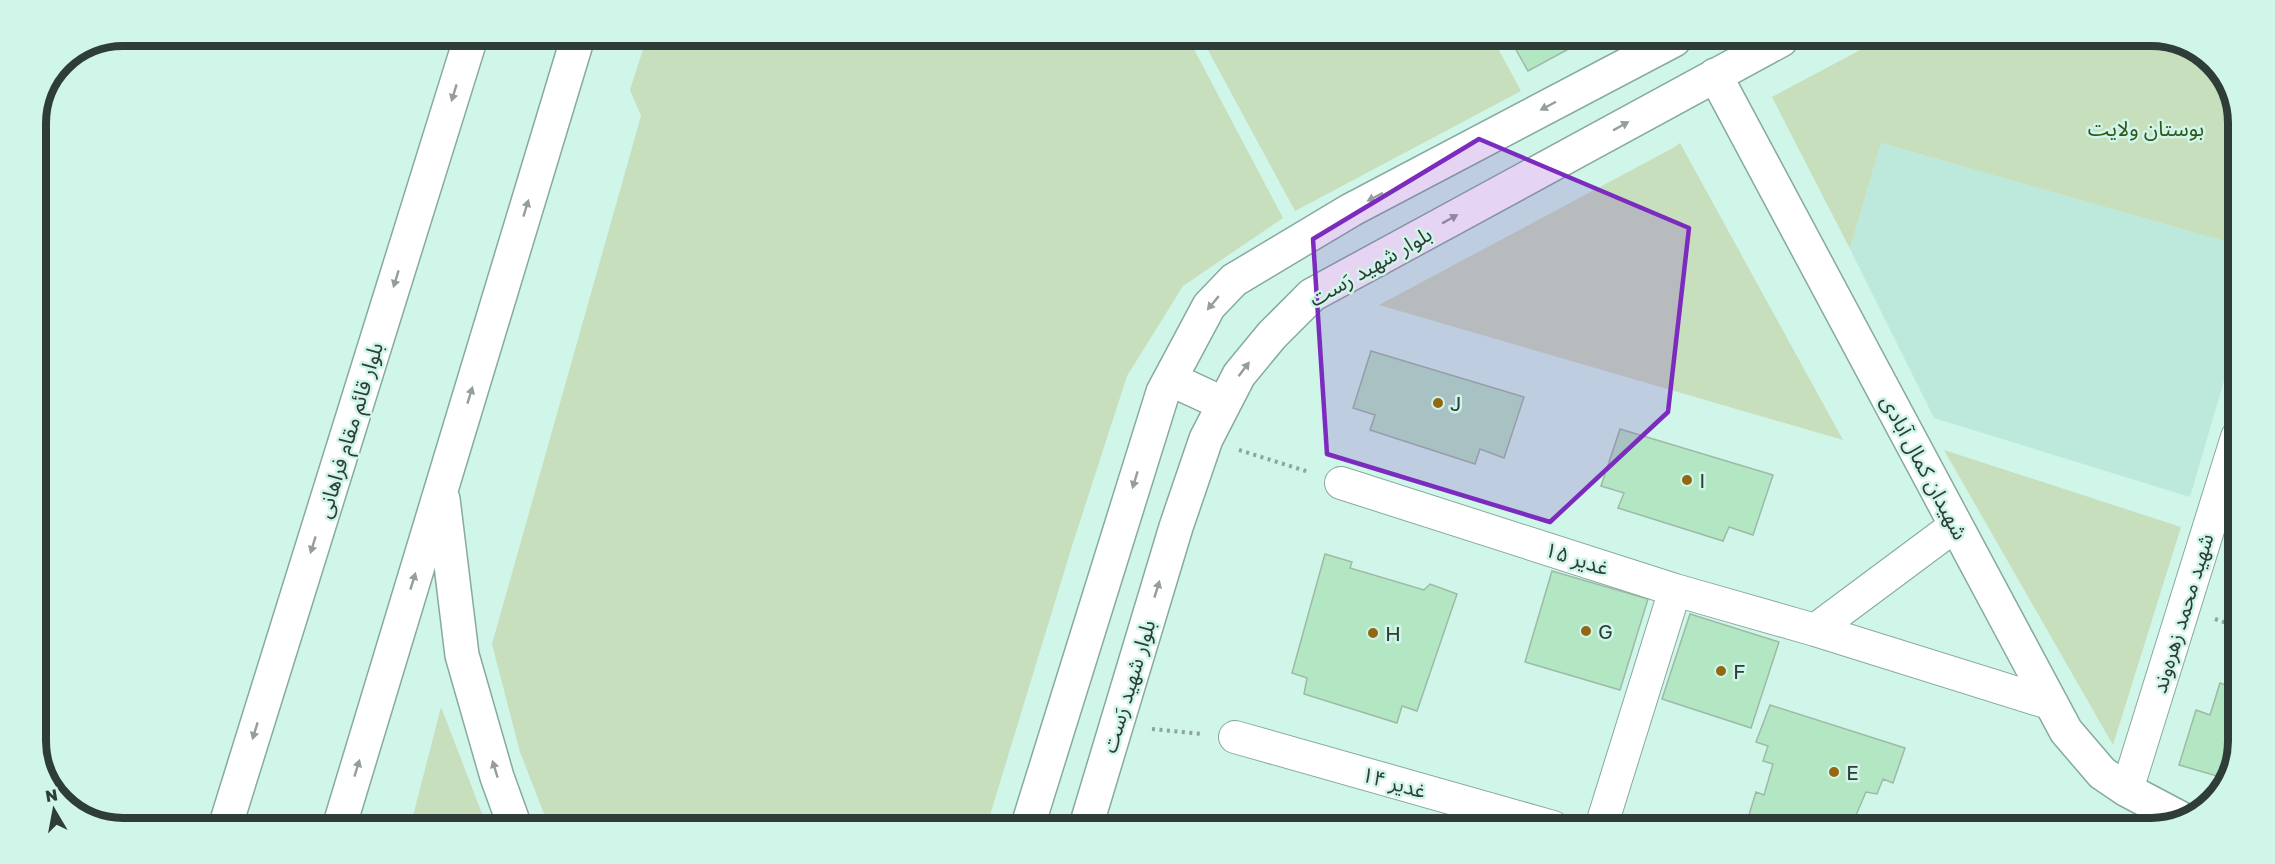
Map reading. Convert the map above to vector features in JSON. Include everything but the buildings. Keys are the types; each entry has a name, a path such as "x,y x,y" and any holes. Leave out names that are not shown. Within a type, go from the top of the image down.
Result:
{"main road":[{"name":"بلوار قائم مقام فراهانی","path":"228,818 468,46"},
{"path":"342,818 575,46"},
{"path":"1030,818 1160,402 1209,306 1234,280 1351,210 1660,46"},
{"name":"بلوار شهید رَست","path":"1088,818 1176,527 1206,439 1245,367 1272,334 1312,295 1770,46"},
{"name":"شهیدان کمال آبادی","path":"1714,75 2066,731 2102,773 2127,790 2173,814"},
{"path":"1170,379 1224,404"},
{"path":"442,487 462,655 497,777 512,818"}],"street":[{"name":"شهید محمد زهره‌وند","path":"2127,790 2228,463"},
{"name":"غدیر ۱۵","path":"1341,483 1675,590 1815,630 2052,704"},
{"path":"1815,630 1956,525"},
{"path":"1604,818 1675,590"},
{"name":"غدیر ۱۴","path":"1235,737 1520,818"}],"path":[{"path":"1206,439 1341,483"},
{"path":"1116,725 1235,737"}],"highlighted area":[{"path":"1479,139 1689,228 1668,412 1550,522 1327,454 1313,239"}],"shaded area":[{"path":"1881,143 2228,242 2228,367 2190,497 1934,418 1850,249"}],"green space":[{"path":"644,46 1192,46 1283,218 1183,286 1127,376 1072,546 989,818 546,818 520,752 492,644 641,116 630,90"},
{"path":"1206,46 1497,46 1521,91 1295,211"},
{"name":"بوستان ولایت","path":"1868,46 2151,46 2186,54 2213,77 2221,89 2227,109 2228,242 1881,143 1850,249 1772,97"},
{"path":"1680,143 1843,440 1379,305 1673,148"},
{"path":"1944,450 2181,527 2113,745"},
{"path":"441,707 484,818 413,818"}],"place":[{"name":"J","path":"1438,403"},
{"name":"I","path":"1687,480"},
{"name":"G","path":"1586,631"},
{"name":"H","path":"1373,633"},
{"name":"F","path":"1721,671"},
{"name":"E","path":"1834,772"}]}
